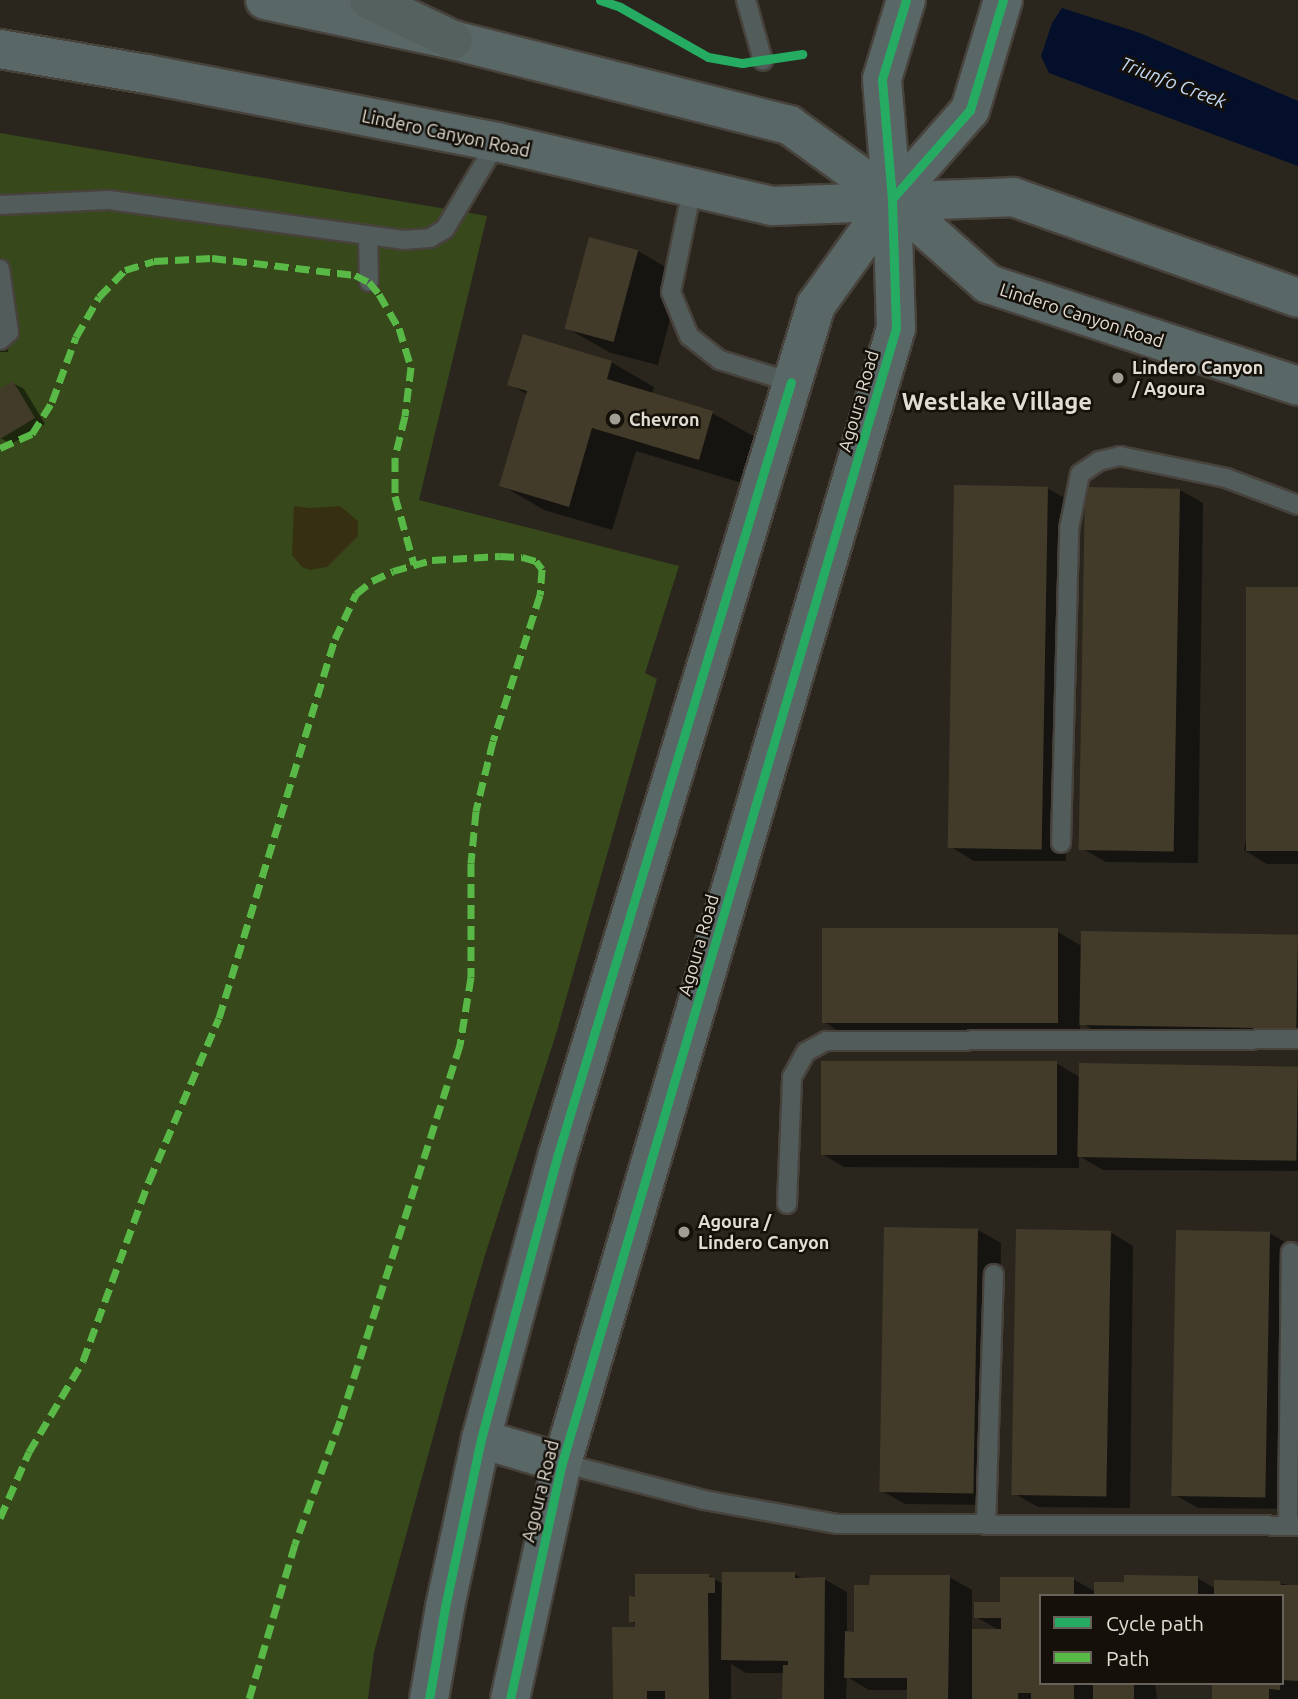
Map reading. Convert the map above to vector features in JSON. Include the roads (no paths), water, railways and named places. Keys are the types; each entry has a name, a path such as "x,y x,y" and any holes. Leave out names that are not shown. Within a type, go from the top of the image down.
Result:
{"highway":[{"path":"369,0 453,40"}],"main road":[{"name":"Lindero Canyon Road","path":"265,0 453,40 789,125 892,199 988,284 1298,386"},
{"name":"Agoura Road","path":"510,1699 562,1463 896,328 892,199 882,79 906,0"},
{"path":"429,1699 444,1607 481,1440 558,1154 816,305 892,199 970,110 1003,0"},
{"name":"Lindero Canyon Road","path":"0,49 161,76 497,142 692,190 772,206 892,199 1013,197 1298,298"},
{"path":"481,1440 562,1463"}],"lane":[{"path":"746,0 763,61"},
{"path":"0,205 109,200 368,236 403,240 430,238 445,229 497,142"},
{"path":"692,190 671,292 689,336 720,360 791,382"},
{"path":"368,236 369,282"},
{"path":"0,269 9,332 0,340"},
{"path":"1061,843 1069,529 1080,474 1099,461 1121,456 1226,478 1298,505"},
{"path":"787,1205 792,1077 806,1052 826,1041 1298,1039"},
{"path":"562,1463 704,1500 838,1524 1293,1526 1291,1252"},
{"path":"986,1525 994,1274"}],"water":[{"name":"Triunfo Creek","path":"1062,8 1140,33 1298,101 1298,166 1049,73 1041,56 1052,23"}],"place":[{"name":"Lindero Canyon / Agoura","path":"1118,378"},
{"name":"Chevron","path":"615,419"},
{"name":"Agoura / Lindero Canyon","path":"684,1232"}],"district":[{"name":"Westlake Village","path":"997,402"}]}
